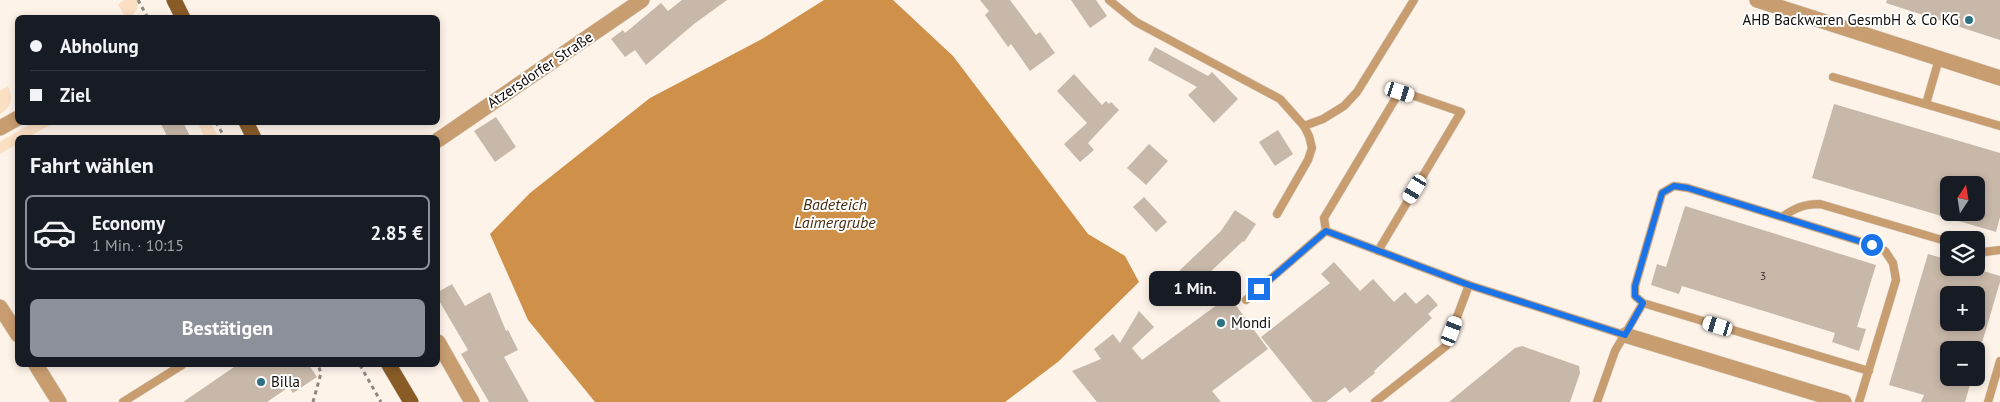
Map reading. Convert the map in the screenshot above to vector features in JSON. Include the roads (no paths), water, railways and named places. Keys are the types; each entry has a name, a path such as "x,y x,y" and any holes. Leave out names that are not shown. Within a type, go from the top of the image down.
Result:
{"main road":[{"path":"174,0 180,15"},
{"path":"390,367 411,402"}],"street":[{"name":"Atzersdorfer Straße","path":"440,139 642,0"},
{"path":"1757,0 2000,78"},
{"path":"0,128 15,120"},
{"path":"0,307 15,330"},
{"path":"1625,335 1844,402"},
{"path":"440,346 472,402"},
{"path":"37,367 59,402"}],"lane":[{"path":"1109,0 1136,22 1280,99 1304,126 1312,148 1308,160 1277,214"},
{"path":"1304,126 1323,120 1344,106 1357,92 1414,0"},
{"path":"1926,104 1939,59"},
{"path":"1833,77 2000,126"},
{"path":"1326,231 1324,218 1400,92 1461,112 1378,251"},
{"path":"1859,402 1869,371 1896,280 1893,263 1885,252 1872,245 1688,188 1674,186 1662,193 1635,286 1635,296 1643,303 1869,371"},
{"path":"1782,217 1806,204 1820,204 1940,239"},
{"path":"1326,231 1469,285 1625,335"},
{"path":"1246,300 1326,231"},
{"path":"1985,252 2000,250"},
{"path":"1375,402 1446,346 1469,285"},
{"path":"1597,402 1615,351 1643,303"},
{"path":"1988,402 2000,361"},
{"path":"123,402 179,367"}],"water":[{"name":"Badeteich Laimergrube","path":"824,0 893,0 953,56 1088,234 1125,256 1139,282 1059,361 1005,402 595,402 528,320 490,234 530,193 650,98 762,39"}],"place":[{"name":"AHB Backwaren GesmbH & Co KG","path":"1969,20"},
{"name":"Mondi","path":"1221,323"},
{"name":"Billa","path":"261,382"}]}
